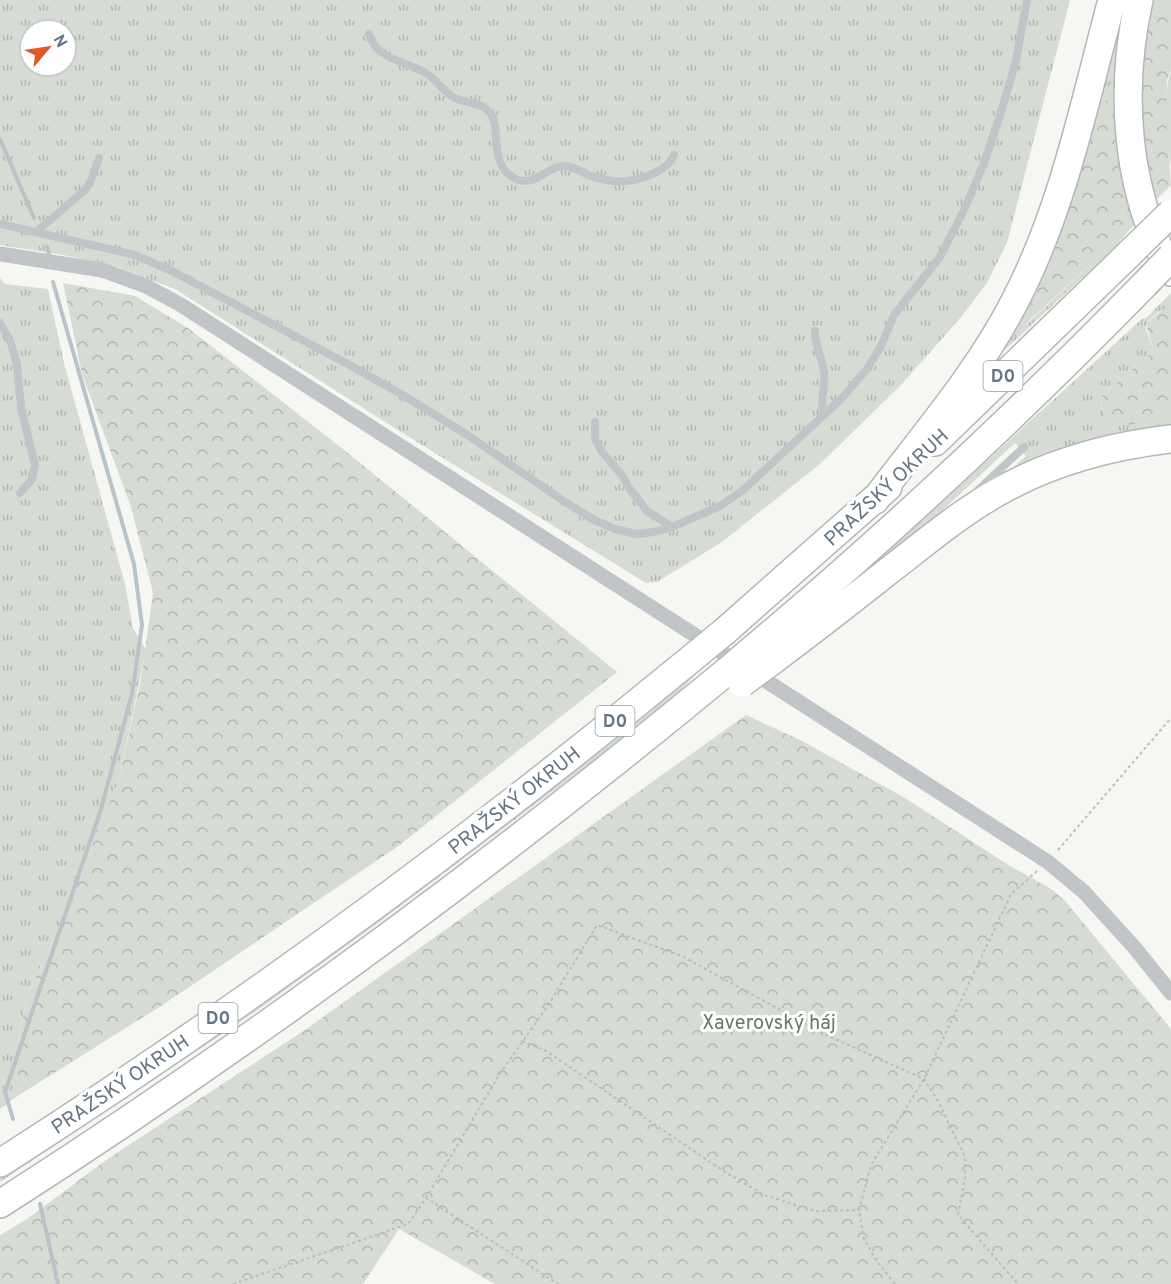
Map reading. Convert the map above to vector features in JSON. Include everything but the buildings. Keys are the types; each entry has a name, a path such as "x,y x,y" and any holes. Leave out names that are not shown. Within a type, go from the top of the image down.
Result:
{"highway":[{"path":"875,500 979,363 1024,284 1057,198 1112,0"},
{"path":"1138,0 1131,35 1128,71 1131,144 1137,180 1146,212 1171,272"},
{"name":"PRAŽSKÝ OKRUH","path":"0,1163 172,1050 354,921 541,780 697,654 875,500 1171,213"},
{"name":"PRAŽSKÝ OKRUH","path":"0,1204 254,1034 763,655 1065,365 1171,258"},
{"path":"763,655 956,518 999,491 1046,469 1096,453 1122,446 1171,439"}],"street":[{"path":"0,254 102,270 146,286 181,305 1048,861 1084,892 1134,947 1171,993"}],"lane":[{"path":"0,224 135,255 180,276 401,394 469,436 594,520 615,529 636,534 654,532 672,527 720,506 742,491 853,387 867,369 882,346 894,315 940,257 965,208 984,163 1005,99 1016,61 1027,0"},
{"path":"369,34 374,46 388,56 426,73 453,97 482,106 490,112 494,117 498,155 505,171 516,180 532,180 554,168 566,166 610,181 627,182 660,171 669,164 674,155"},
{"path":"36,232 84,191 90,183 99,158"},
{"path":"0,323 11,343 17,365 21,408 35,465 32,479 20,493"},
{"path":"815,331 824,371 825,389 821,404 824,415"},
{"path":"595,422 595,439 602,452 622,475 647,511 672,527"},
{"path":"969,498 1024,447"},
{"path":"763,655 961,505"}],"path":[{"path":"895,1284 878,1263 864,1239 859,1210 871,1165 924,1079 1011,894 1048,861 1171,718"},
{"path":"233,1284 408,1224 597,925 682,956 826,1035 924,1079 938,1101 965,1156 965,1178 958,1215 1018,1284"},
{"path":"522,1041 546,1051 722,1170 764,1195 815,1211 859,1210"},
{"path":"426,1198 558,1284"}],"green space":[{"path":"0,0 1070,0 1007,243 987,283 962,316 900,386 820,464 722,542 657,582 646,583 175,289 114,266 0,245"},
{"path":"1121,0 1129,0 1138,220 1114,248 995,359","holes":["1097,108 1114,109 1116,147 1130,212 1130,222 1115,241 1026,325 1022,319 1046,268 1066,216 1091,136"]},
{"path":"1151,0 1171,0 1171,68 1167,81 1166,119 1171,185 1155,201 1144,144 1140,89"},
{"path":"1171,68 1171,167 1165,117"},
{"path":"1106,100 1112,104 1114,109 1116,147 1130,212 1130,222 1115,241 1025,325 1021,322 1022,319 1046,268 1075,190 1099,102"},
{"path":"0,278 5,284 48,289 64,363 125,584 133,628 146,650 119,779 60,926 27,996 18,1041 19,1095 0,1109"},
{"path":"63,283 135,296 188,328 343,449 617,672 397,847 161,1006 19,1095 18,1041 27,996 60,926 119,779 141,679 153,593 131,507 82,374"},
{"path":"1171,293 1171,308 1167,307 1159,312 1147,324 1146,331 1152,345 1151,353 1102,396 1101,409 1149,420 1171,418 1171,427 1005,475 1026,456 1015,443 930,522 870,572 867,570 1143,318 1145,319"},
{"path":"1167,306 1171,308 1171,418 1119,426 1114,424 1102,411 1102,396 1151,353 1148,322"},
{"path":"701,663 704,666 679,692 594,760 378,923 255,1012 0,1182 0,1173"},
{"name":"Xaverovský háj","path":"746,715 800,740 905,798 1010,866 1053,890 1066,902 1171,1029 1171,1284 495,1284 399,1229 363,1284 0,1284 0,1235 27,1219 109,1158 305,1030"}],"waterway":[{"path":"0,139 34,218"},
{"path":"47,247 49,254"},
{"path":"13,1119 5,1092 101,809 132,694 142,625 134,564 53,282"},
{"path":"40,1204 58,1284"}]}
